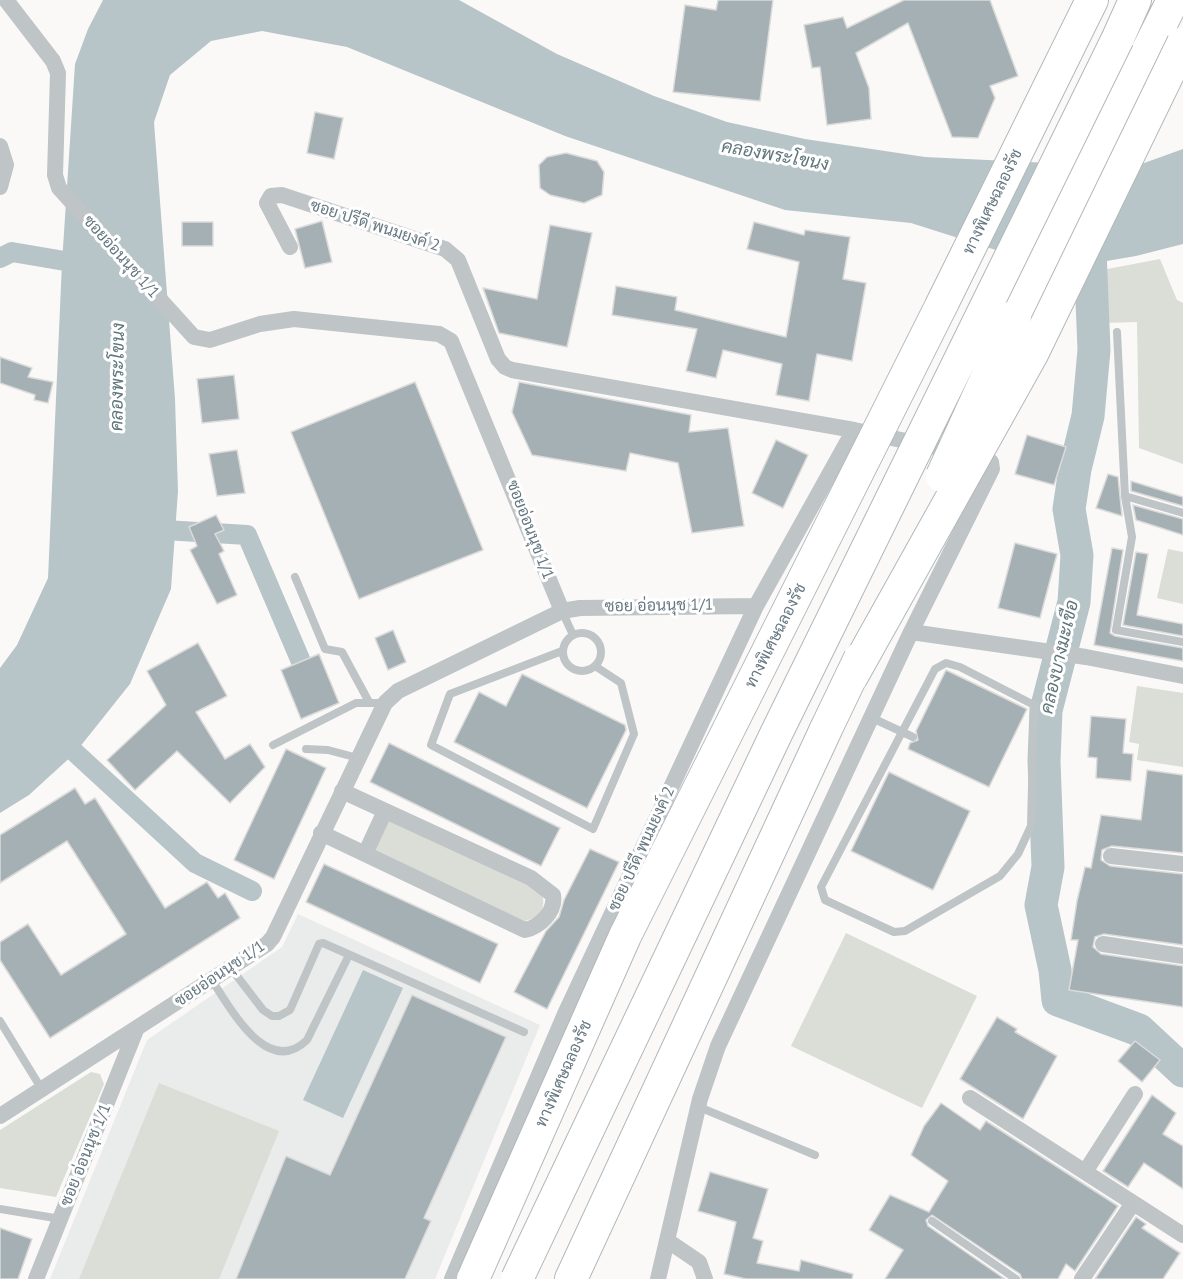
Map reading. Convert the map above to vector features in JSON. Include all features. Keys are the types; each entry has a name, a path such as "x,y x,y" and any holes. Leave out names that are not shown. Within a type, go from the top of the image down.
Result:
{"highway":[{"name":"ทางพิเศษฉลองรัช","path":"474,1279 626,936 1082,14 1092,0"},
{"path":"517,1279 776,734 1135,0"},
{"path":"571,1279 851,678 1015,316 1173,0"},
{"path":"851,678 1032,354 1183,43"}],"street":[{"name":"ซอยอ่อนนุช 1/1","path":"0,1116 136,1030 273,938 358,758 377,702 412,682 562,611 451,341 439,334 294,319 260,324 210,340 194,337 59,188 55,175 58,73 53,61 6,0"},
{"path":"0,146 6,165 0,187"},
{"name":"ซอย ปรีดี พนมยงค์ 2","path":"290,247 267,203 271,196 282,195 445,249 458,260 498,359 505,367 512,370 854,430 986,458 991,462 992,469 870,717 718,1046 699,1107 658,1279"},
{"name":"ซอย ปรีดี พนมยงค์ 2","path":"452,1279 565,1014 756,606 854,430"},
{"name":"ซอย อ่อนนุช 1/1","path":"562,611 580,608 756,606"},
{"path":"911,632 1086,657 1183,676"},
{"path":"321,833 525,930 542,923 554,900 549,890 531,878 342,791"},
{"path":"365,854 385,811"},
{"path":"1111,856 1183,864"},
{"path":"1104,944 1183,956"},
{"name":"ซอย อ่อนนุช 1/1","path":"36,1279 136,1030"},
{"path":"1085,1172 1135,1095"},
{"path":"970,1098 1183,1235"},
{"path":"1082,1279 1133,1203"},
{"path":"668,1241 699,1262 705,1279"}],"lane":[{"path":"1117,332 1125,496 1132,537 1116,630 1183,642"},
{"path":"1125,496 1183,513"},
{"path":"295,577 325,650 342,652 377,702"},
{"path":"562,611 573,635"},
{"path":"573,635 590,635 599,643 601,655 595,666 584,671 577,671 566,664 562,651 573,635"},
{"path":"562,651 450,694 431,745 593,829 634,735 621,683 595,666"},
{"path":"946,663 960,667 1031,702 1034,707 1031,826 1018,854 1000,876 905,931 894,932 828,901 820,890 903,733 935,669 946,663"},
{"path":"273,745 356,703 377,702"},
{"path":"870,717 914,737"},
{"path":"306,749 328,750 358,758"},
{"path":"230,966 263,1010 272,1016 279,1016 290,1010 319,944 324,943 524,1032"},
{"path":"211,979 247,1033 262,1045 288,1051 299,1048 307,1040 349,955"},
{"path":"0,1021 41,1088"},
{"path":"699,1107 815,1155"},
{"path":"0,1209 61,1219"},
{"path":"932,1221 1016,1279"}],"shaded area":[{"path":"1160,259 1177,300 1183,303 1183,464 1139,448 1137,322 1104,323 1102,270"},
{"path":"1168,549 1183,552 1183,604 1157,598"},
{"path":"1137,686 1183,693 1183,767 1137,760 1139,744 1129,742"},
{"path":"386,817 539,889 543,903 538,917 525,921 373,852"},
{"path":"298,914 540,1025 435,1279 50,1279 147,1040 282,947"},
{"path":"846,933 977,996 922,1108 791,1046"},
{"path":"91,1072 100,1074 104,1084 56,1197 0,1188 0,1130"},
{"path":"159,1083 279,1131 219,1279 79,1279"}],"water":[{"name":"คลองพระโขนง","path":"103,0 459,0 557,54 654,96 727,122 805,139 925,157 1133,167 1183,149 1183,244 1136,256 1089,264 1021,258 911,223 785,210 565,136 347,47 262,31 211,41 170,75 154,122 175,399 178,491 171,589 130,684 75,753 29,795 0,813 0,668 17,645 48,578 62,263 75,64 88,29"},
{"path":"363,970 403,988 343,1118 303,1100"}],"building":[{"path":"718,0 773,0 760,101 673,92 685,5 716,10"},
{"path":"904,0 990,0 1018,76 990,86 995,98 978,138 952,137 908,23 856,53 869,88 871,119 827,125 820,67 812,68 804,25 843,17 847,28"},
{"path":"315,112 343,118 334,159 307,153"},
{"path":"566,153 597,161 604,172 602,195 584,203 550,195 540,188 539,165 547,157"},
{"path":"322,221 332,262 305,268 295,229"},
{"path":"182,222 213,222 213,246 182,246"},
{"path":"754,222 804,235 805,230 850,237 843,279 866,283 852,361 817,354 809,401 776,395 782,364 723,350 716,378 686,371 697,329 612,315 616,286 677,297 675,310 786,337 799,262 747,249"},
{"path":"550,225 592,233 567,347 499,333 483,288 537,299"},
{"path":"0,357 32,368 28,377 53,382 48,403 34,400 35,395 0,383"},
{"path":"234,375 239,419 202,423 197,379"},
{"path":"415,382 483,550 359,599 291,432"},
{"path":"519,382 691,415 689,432 728,428 744,526 692,533 678,463 630,453 626,471 532,455 512,412"},
{"path":"1027,435 1066,447 1054,485 1015,474"},
{"path":"776,440 808,455 783,508 752,493"},
{"path":"237,450 245,493 217,496 209,454"},
{"path":"1108,474 1118,477 1122,516 1096,508"},
{"path":"1131,481 1183,497 1183,506 1131,491"},
{"path":"1133,505 1183,519 1183,535 1136,520"},
{"path":"216,515 224,530 215,534 224,551 219,554 237,595 217,604 190,550 197,546 189,527"},
{"path":"1015,543 1057,554 1040,618 998,608"},
{"path":"1112,548 1123,550 1110,633 1115,636 1183,648 1183,661 1094,645"},
{"path":"1136,552 1148,554 1137,615 1183,624 1183,636 1123,625"},
{"path":"393,630 406,662 388,670 375,638"},
{"path":"198,643 227,696 196,712 225,759 250,744 265,767 230,803 177,751 135,790 107,760 166,705 147,671"},
{"path":"319,654 339,703 301,719 281,670"},
{"path":"946,670 1027,709 989,787 908,749 910,743 918,740 916,731"},
{"path":"522,674 625,725 626,730 587,808 454,742 479,692 506,706"},
{"path":"1091,716 1126,719 1123,753 1133,754 1131,781 1096,778 1097,758 1088,757"},
{"path":"389,743 560,828 541,866 370,782"},
{"path":"286,749 326,768 274,879 234,860"},
{"path":"1147,770 1183,775 1183,853 1112,846 1102,850 1101,860 1110,866 1183,874 1183,945 1104,934 1095,937 1093,947 1101,954 1183,966 1183,1007 1069,990 1078,940 1071,940 1077,901 1085,867 1091,868 1101,815 1141,820"},
{"path":"889,772 970,811 933,890 851,851"},
{"path":"75,788 85,804 95,798 165,908 207,882 218,898 225,893 240,918 50,1038 0,960 0,942 28,924 61,975 126,934 67,841 0,883 0,835"},
{"path":"590,849 619,862 547,1009 514,992 546,931 559,917 564,900"},
{"path":"324,864 498,944 480,983 306,902"},
{"path":"412,995 506,1037 424,1218 431,1221 405,1279 236,1279 286,1156 330,1175"},
{"path":"997,1017 1017,1029 1015,1032 1057,1056 1023,1119 960,1079"},
{"path":"1135,1041 1160,1060 1142,1082 1118,1061"},
{"path":"1152,1095 1176,1113 1163,1134 1183,1146 1183,1189 1144,1163 1128,1187 1103,1171"},
{"path":"941,1103 980,1130 986,1121 1118,1206 1075,1271 1066,1264 1058,1279 1022,1279 1020,1274 932,1215 926,1220 928,1226 1005,1279 885,1279 903,1250 869,1230 890,1195 929,1212 948,1181 911,1155 924,1126"},
{"path":"710,1172 768,1189 753,1238 763,1241 757,1263 799,1271 801,1260 853,1274 852,1279 746,1279 724,1274 736,1222 698,1211"},
{"path":"1136,1217 1146,1224 1142,1228 1180,1253 1163,1279 1095,1279"},
{"path":"0,1228 32,1239 18,1279 0,1279"}],"waterway":[{"name":"คลองบางมะเขือ","path":"1089,226 1094,350 1088,416 1075,469 1069,509 1077,555 1074,602 1046,710 1044,761 1048,867 1041,905 1055,970 1058,1000 1139,1030 1183,1071"},
{"path":"0,258 12,252 88,265"},
{"path":"148,529 247,535 311,685"},
{"path":"56,735 195,863 252,891"}]}
